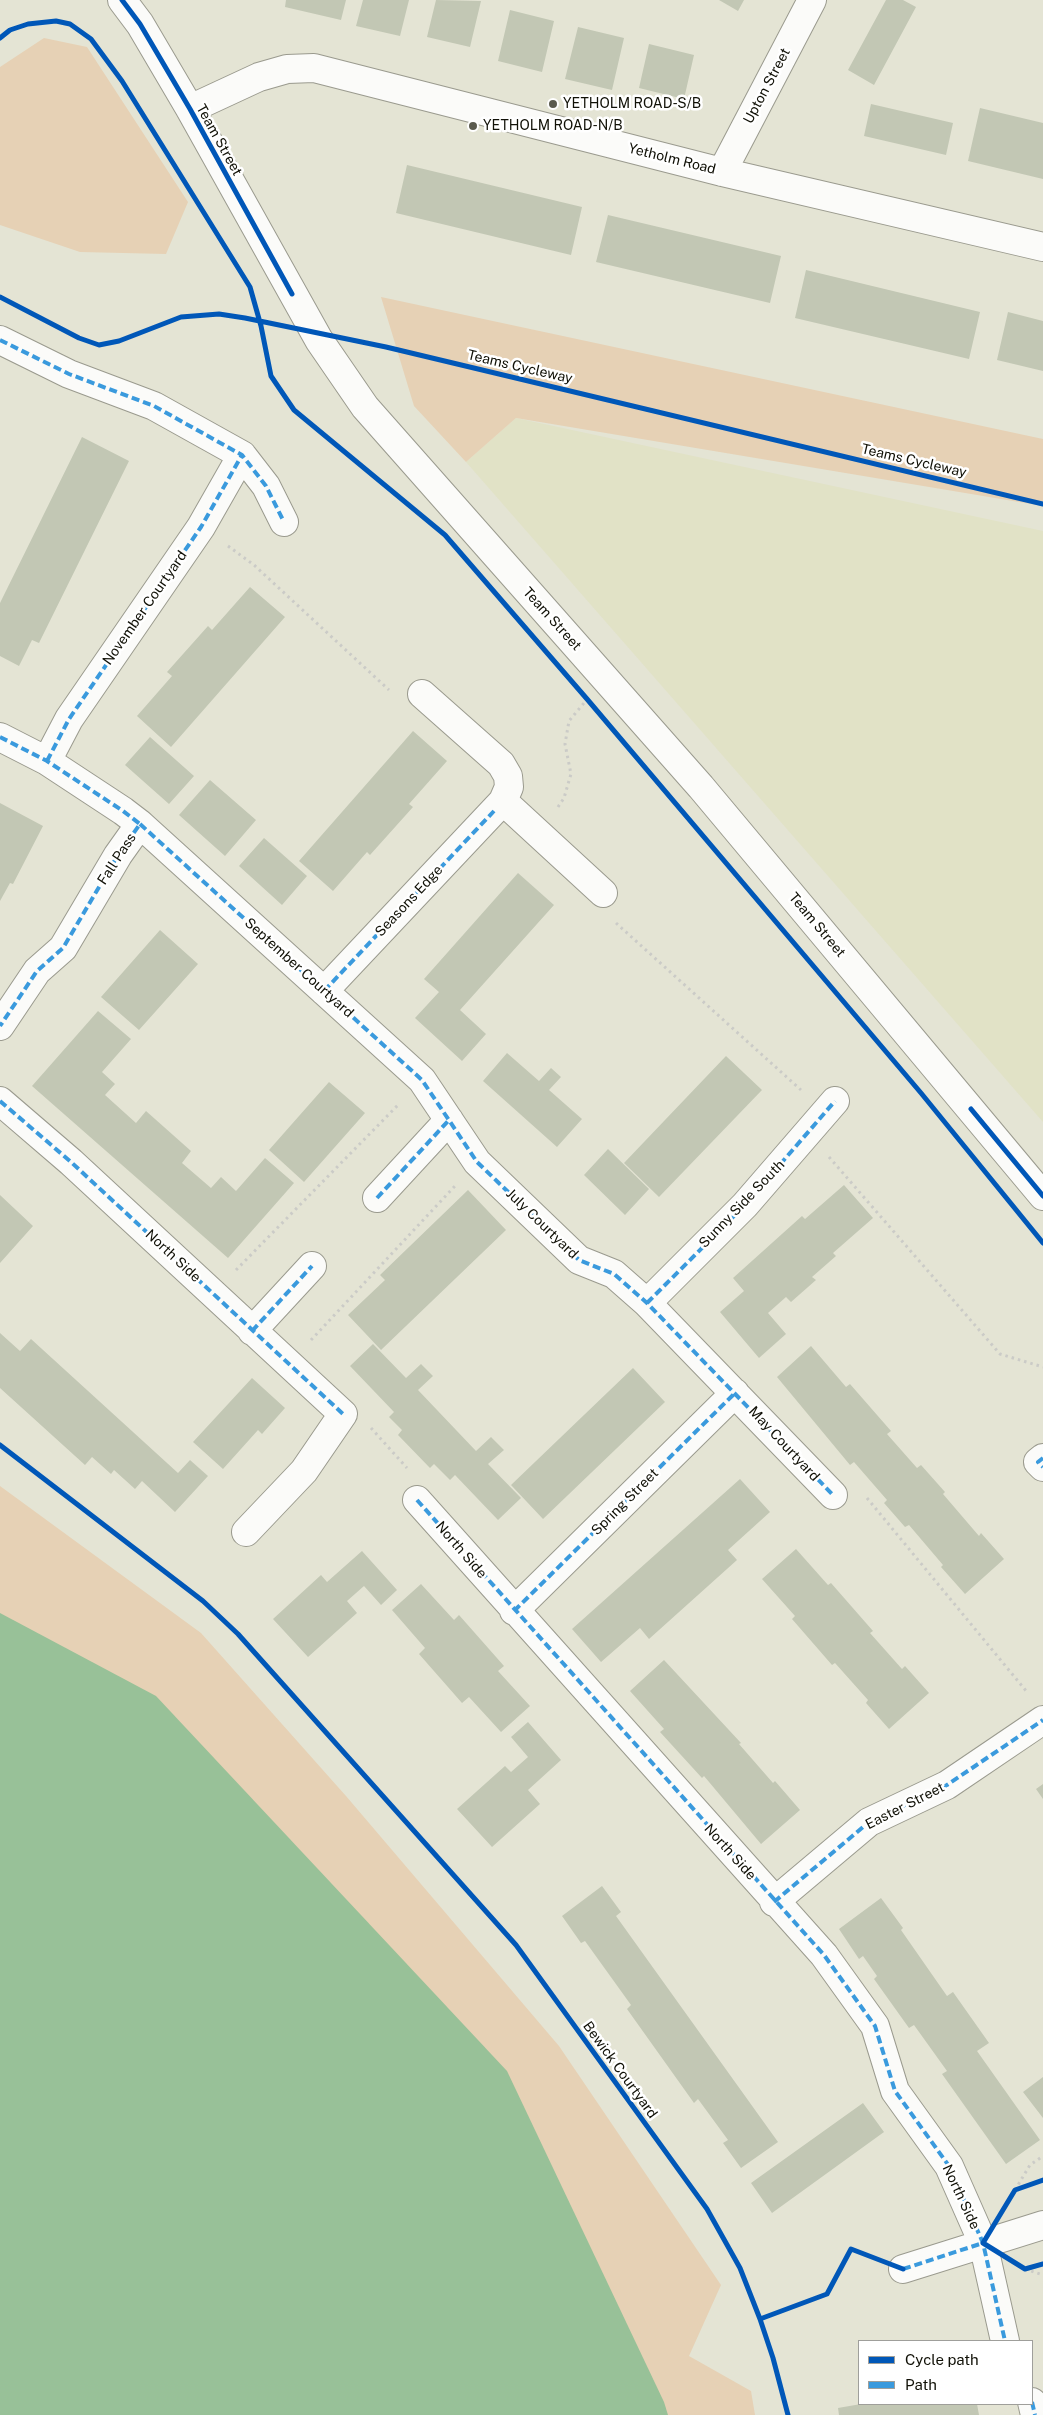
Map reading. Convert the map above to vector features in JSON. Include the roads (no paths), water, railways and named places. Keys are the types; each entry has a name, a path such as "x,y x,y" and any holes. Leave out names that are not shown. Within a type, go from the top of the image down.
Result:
{"street":[{"name":"Team Street","path":"122,0 140,24 190,109 305,317 365,407 701,787 1043,1196"},
{"name":"Upton Street","path":"722,172 812,0"},
{"name":"Yetholm Road","path":"190,109 259,76 287,69 314,68 722,172 1043,247"},
{"path":"0,340 69,374 154,406 242,455 266,486 284,522"},
{"name":"November Courtyard","path":"48,761 69,719 201,527 242,455"},
{"path":"422,694 501,764 508,776 509,787 498,806 537,832 603,893"},
{"name":"Fall Pass","path":"0,737 48,761 140,824 118,855 63,948 37,971 0,1026"},
{"name":"Seasons Edge","path":"324,991 498,806"},
{"name":"September Courtyard","path":"140,824 422,1080 449,1120"},
{"name":"North Side","path":"0,1101 72,1162 342,1414 304,1471 246,1532"},
{"name":"Sunny Side South","path":"647,1303 745,1205 830,1107"},
{"path":"377,1198 449,1120"},
{"name":"July Courtyard","path":"449,1120 477,1162 579,1260 614,1274 647,1303 735,1393"},
{"path":"252,1331 312,1266"},
{"name":"May Courtyard","path":"735,1393 833,1496"},
{"name":"Spring Street","path":"514,1611 735,1393"},
{"path":"1043,1458 1038,1462 1043,1467"},
{"name":"North Side","path":"417,1500 774,1902 824,1955 875,2026 895,2091 949,2166 983,2244 1005,2340"},
{"name":"Easter Street","path":"774,1902 869,1822 947,1785 1037,1708"},
{"path":"903,2269 1043,2226"}],"place":[{"name":"YETHOLM ROAD-S/B","path":"553,104"},
{"name":"YETHOLM ROAD-N/B","path":"473,126"}]}
